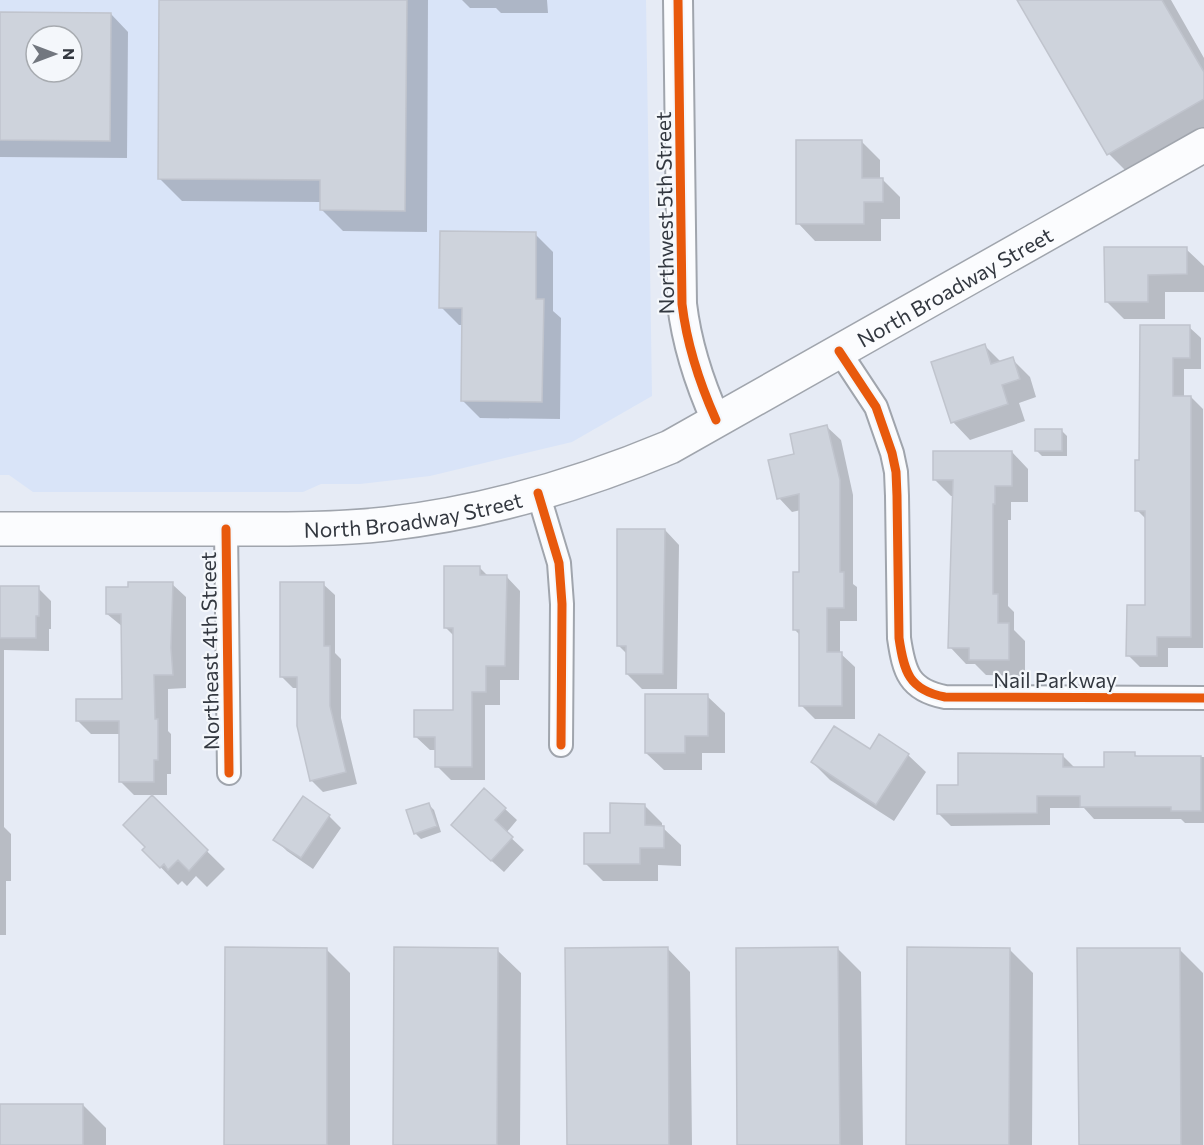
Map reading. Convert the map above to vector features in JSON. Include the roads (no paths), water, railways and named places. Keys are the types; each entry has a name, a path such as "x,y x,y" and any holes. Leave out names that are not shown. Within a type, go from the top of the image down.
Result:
{"main road":[{"name":"North Broadway Street","path":"0,529 226,529 385,524 437,517 579,483 670,447 1203,147"}],"street":[{"name":"Northwest 5th Street","path":"678,0 682,304 692,359 716,420"},
{"name":"Nail Parkway","path":"838,351 876,407 892,453 897,496 899,638 902,656 911,680 919,688 929,694 945,697 1204,698"},
{"path":"538,494 559,563 562,604 561,744"},
{"name":"Northeast 4th Street","path":"226,529 229,773"}]}
